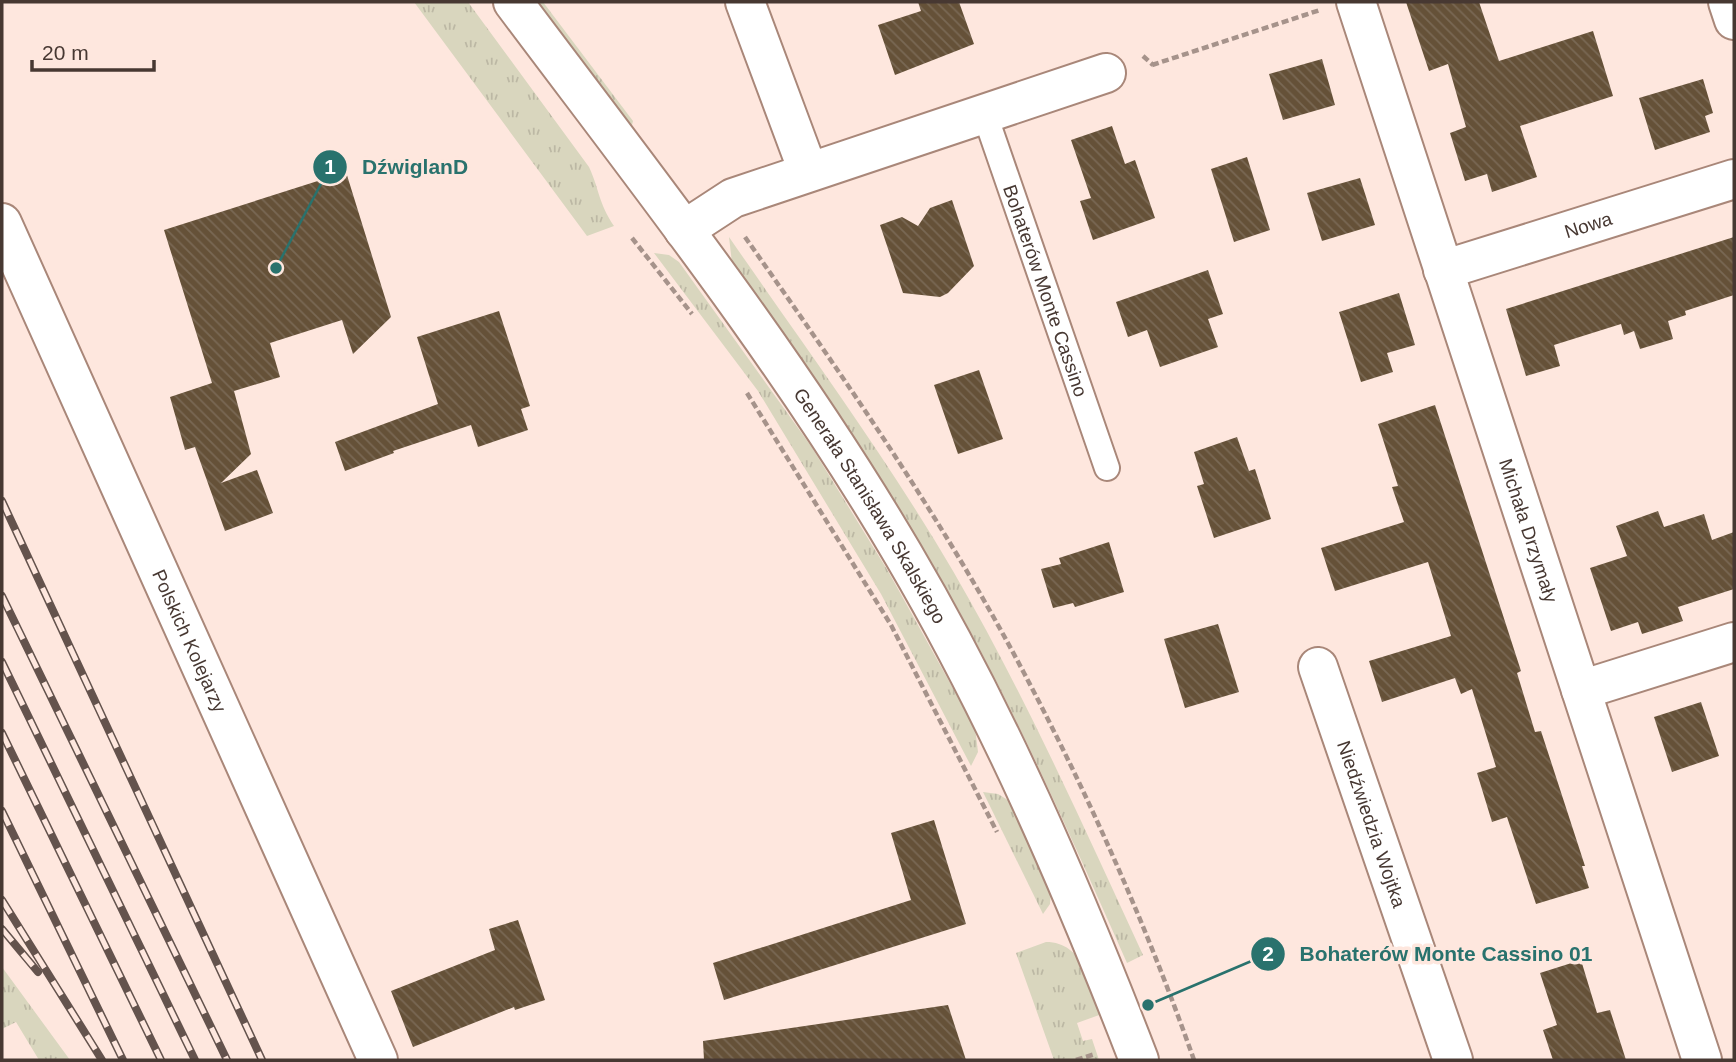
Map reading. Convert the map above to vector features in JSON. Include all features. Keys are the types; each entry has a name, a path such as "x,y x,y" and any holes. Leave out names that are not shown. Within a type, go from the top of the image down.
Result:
{"street":[{"name":"Generała Stanisława Skalskiego","path":"513,2 684,230 815,416 903,554 956,650 1056,854 1139,1060"},
{"path":"745,2 808,171"},
{"path":"1728,2 1734,20"},
{"name":"Michała Drzymały","path":"1339,5 1443,270 1702,1060"},
{"path":"684,230 733,198 1106,73"},
{"name":"Nowa","path":"1443,270 1734,179"},
{"name":"Polskich Kolejarzy","path":"2,223 378,1060"},
{"path":"1581,690 1734,642"},
{"name":"Niedźwiedzia Wojtka","path":"1318,667 1453,1060"}],"lane":[{"name":"Bohaterów Monte Cassino","path":"984,112 1107,468"}],"path":[{"path":"1106,73 1160,64 1339,5"},
{"path":"632,238 699,323"},
{"path":"746,390 891,625 1000,838"}],"green space":[{"path":"414,2 468,2 589,167 614,226 587,236"},
{"path":"536,2 543,2 633,121 631,129"},
{"path":"729,237 872,443 953,571 1029,713 1143,955 1127,963 1037,765 964,620 914,532 864,454 732,263"},
{"path":"654,253 669,255 679,262 811,446 888,571 975,728 978,752 971,766 881,594 758,391"},
{"path":"983,792 998,794 1011,802 1051,891 1050,904 1043,914"},
{"path":"1046,942 1069,949 1084,967 1089,978 1102,1014 1077,1023 1083,1041 1092,1039 1099,1060 1054,1060 1016,953"},
{"path":"2,967 70,1060 39,1060 16,1022 2,1029"}],"building":[{"path":"918,2 959,2 974,44 895,75 878,25 921,11"},
{"path":"1406,2 1479,2 1499,61 1593,31 1613,96 1520,126 1537,177 1492,192 1487,174 1465,181 1450,133 1466,127 1448,64 1429,71"},
{"path":"1322,59 1335,105 1283,120 1269,74"},
{"path":"1703,79 1713,113 1705,116 1710,132 1655,150 1639,98"},
{"path":"1112,126 1125,164 1135,160 1155,218 1093,240 1080,201 1091,198 1071,140"},
{"path":"1247,157 1270,230 1234,242 1211,169"},
{"path":"346,172 391,317 353,354 342,320 270,343 280,377 234,391 251,454 221,483 257,470 273,513 225,531 195,447 185,450 170,397 212,383 164,230"},
{"path":"1360,178 1375,225 1322,241 1307,193"},
{"path":"952,200 974,266 948,293 940,297 903,293 880,225 902,217 918,226 930,208"},
{"path":"1734,237 1734,295 1685,311 1686,315 1668,321 1673,339 1640,349 1634,331 1624,335 1621,324 1554,345 1560,366 1526,376 1506,309"},
{"path":"1208,270 1223,314 1208,319 1218,347 1160,367 1147,330 1128,337 1116,302"},
{"path":"1399,293 1415,345 1387,353 1393,372 1361,382 1339,312"},
{"path":"499,311 530,406 521,409 528,430 478,447 471,425 393,451 394,453 345,471 335,442 438,404 417,337"},
{"path":"979,370 1003,439 958,454 934,385"},
{"path":"1435,405 1521,671 1517,673 1535,732 1541,731 1585,866 1582,866 1589,888 1536,904 1507,817 1492,822 1477,773 1496,767 1472,689 1461,694 1455,678 1382,702 1369,661 1451,636 1428,562 1335,591 1321,548 1404,522 1392,487 1398,486 1378,424"},
{"path":"1237,437 1249,471 1255,469 1271,519 1214,538 1197,486 1204,484 1194,452"},
{"path":"1658,511 1664,527 1704,514 1712,540 1734,532 1734,589 1678,607 1683,621 1642,634 1638,622 1611,631 1590,568 1627,556 1616,526"},
{"path":"1109,542 1124,592 1075,607 1073,603 1053,608 1041,569 1061,564 1059,558"},
{"path":"1218,624 1239,692 1185,708 1164,639"},
{"path":"1701,702 1719,756 1672,772 1654,717"},
{"path":"934,820 966,924 724,1000 713,963 911,900 891,833"},
{"path":"518,920 545,1000 515,1010 514,1007 413,1047 391,991 495,950 489,929"},
{"path":"1581,960 1597,1013 1610,1010 1626,1060 1553,1060 1543,1030 1557,1025 1540,973"},
{"path":"948,1005 966,1060 704,1060 703,1041"}],"railway":[{"path":"2,501 262,1060"},
{"path":"2,596 227,1060"},
{"path":"2,662 195,1060"},
{"path":"2,733 161,1060"},
{"path":"2,811 123,1060"},
{"path":"2,900 102,1060"},
{"path":"2,929 38,972"}],"place":[{"name":"DźwiglanD","path":"276,268"},
{"name":"Bohaterów Monte Cassino 01","path":"1148,1005"}]}
